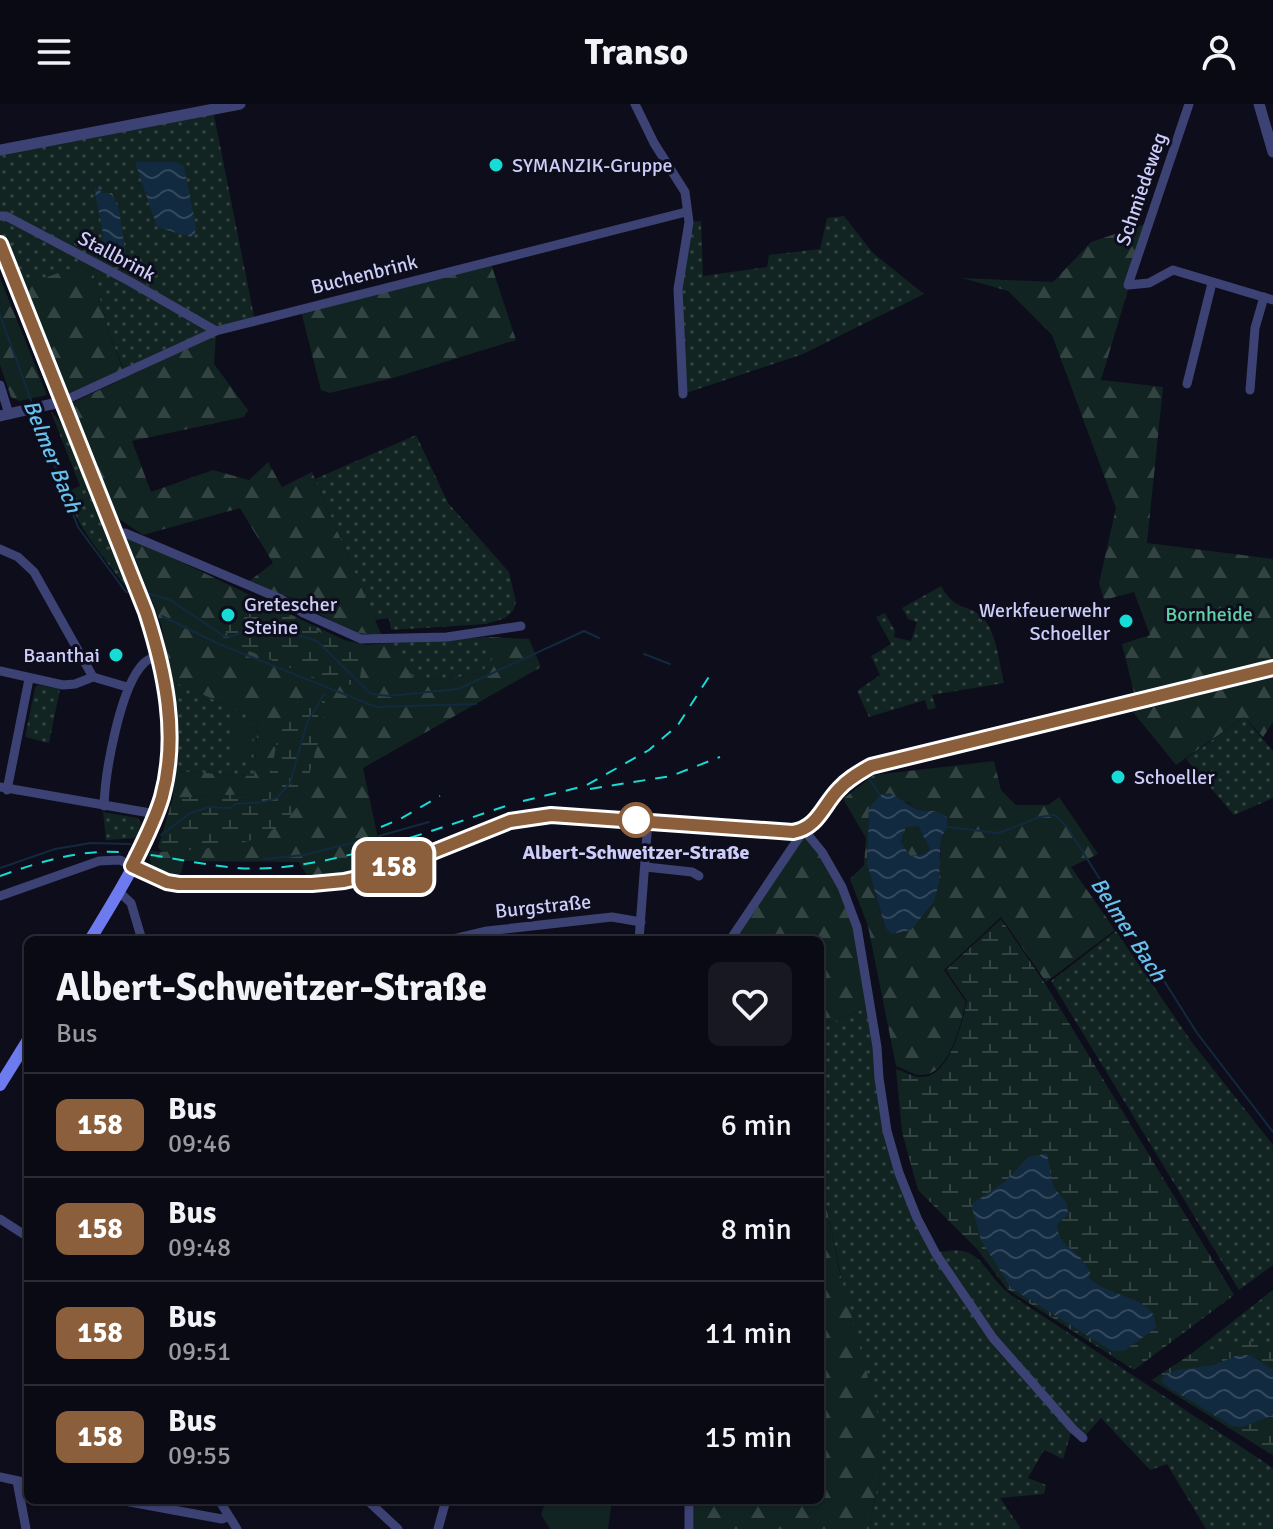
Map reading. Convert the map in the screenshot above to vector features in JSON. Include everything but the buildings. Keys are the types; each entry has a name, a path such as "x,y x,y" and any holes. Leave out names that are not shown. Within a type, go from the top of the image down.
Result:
{"main road":[{"path":"0,243 146,612 160,654 166,688 169,732 167,770 156,814 119,892 92,936"},
{"path":"0,1085 24,1046"}],"street":[{"path":"0,150 240,104"},
{"path":"635,104 654,143 685,192 689,222 678,289 683,394"},
{"name":"Schmiedeweg","path":"1189,104 1128,285 1149,283 1173,270 1212,283"},
{"path":"1259,104 1273,152"},
{"name":"Buchenbrink","path":"61,402 216,331 686,212"},
{"name":"Stallbrink","path":"0,216 6,216 129,281 216,331"},
{"path":"1187,384 1212,283 1268,299 1255,328 1250,390"},
{"path":"0,385 5,415 61,402"},
{"path":"116,535 125,533 196,561 361,639 447,637 521,626"},
{"path":"0,549 18,557 34,572 93,677"},
{"path":"104,806 127,687 144,663 160,654"},
{"path":"733,936 804,830 814,822 837,790 871,766 1273,668"},
{"path":"0,671 63,685 93,677 127,687"},
{"path":"29,679 3,789 156,814"},
{"path":"0,896 99,861 120,860 167,882 179,884 312,884 344,881 383,872 521,818 551,815 793,832 804,830"},
{"path":"639,936 648,821"},
{"path":"804,830 822,852 842,887 857,927 887,1131 917,1218 936,1254 993,1338 1083,1438"},
{"path":"646,867 692,872 699,876"},
{"path":"119,892 131,903 141,936"},
{"name":"Burgstraße","path":"466,936 612,917 641,922"},
{"path":"0,1219 24,1234"},
{"path":"0,1477 24,1482"},
{"path":"17,1481 26,1529"},
{"path":"141,1504 222,1519 228,1517"},
{"path":"221,1504 237,1529"},
{"path":"371,1504 398,1529"},
{"path":"438,1529 445,1504"},
{"path":"689,1504 689,1529"}],"green space":[{"path":"213,110 255,321 216,331 125,373 109,333 90,262 17,288 0,243 0,150"},
{"path":"844,216 873,253 924,294 803,354 683,394 678,289 689,222 701,221 703,276 767,267 769,255 820,249 827,218"},
{"name":"Bornheide","path":"1148,223 1101,380 1163,387 1147,543 1273,559 1273,662 1135,697 1122,644 1150,635 1134,592 1104,600 1099,583 1116,508 1052,335 1008,291 962,278 1053,282 1091,242"},
{"path":"90,262 109,333 123,370 67,394 24,285"},
{"path":"491,264 516,340 393,378 329,393 321,390 301,311"},
{"path":"0,278 47,395 19,401 11,397 0,365"},
{"path":"216,335 214,364 248,410 244,417 132,441 151,492 213,470 249,480 268,462 282,487 312,472 382,636 351,632 291,598 248,582 273,563 240,508 143,535 118,518 72,403"},
{"path":"51,412 70,440 128,585 124,585 76,516 68,491 80,486"},
{"path":"416,435 448,503 509,572 516,602 513,611 505,618 486,624 391,630 389,618 375,620 315,479"},
{"path":"131,538 344,640 367,645 387,643 414,678 448,679 481,673 493,658 489,637 529,639 541,667 363,768 383,862 344,873 307,876 299,862 184,861 181,874 162,872 151,863 150,851 162,852 249,794 173,798 174,771 254,776 258,719 172,681 161,624 127,539"},
{"path":"941,586 951,600 976,612 986,622 994,639 1004,683 932,695 936,708 928,710 925,700 869,717 857,691 880,675 871,656 891,644 876,617 885,613 895,631 894,637 911,641 917,622 908,619 902,608"},
{"path":"279,610 355,651 362,664 359,685 330,684 232,644 222,624 237,624 246,613"},
{"path":"489,637 494,659 481,673 448,679 413,678 387,643"},
{"name":"Bornheide","path":"1273,676 1273,722 1263,737 1244,717 1176,765 1133,712"},
{"path":"172,681 258,719 254,776 174,771 176,736"},
{"path":"38,685 60,689 49,743 25,737"},
{"path":"324,694 324,719 307,784 297,807 284,821 269,832 236,844 162,852 158,847 173,798 249,794 260,787 272,766 286,715 301,700"},
{"path":"1244,717 1273,751 1273,798 1234,815 1186,759"},
{"path":"232,718 254,719 251,762 230,760"},
{"path":"994,761 1001,790 1016,805 1048,805 1059,797 1098,854 1071,867 1115,930 1046,982 1001,917 944,970 966,1002 947,1058 931,1073 921,1075 896,1066 868,926 850,879 864,865 866,838 843,799 874,775","holes":["907,802 918,810 935,811 941,838 941,857 885,928 867,864 869,808"]},
{"path":"103,812 138,818 141,824 137,838 106,840"},
{"path":"906,826 918,826 930,849 924,854 910,856 901,842"},
{"path":"804,830 822,852 857,927 870,1006 824,1026 824,936 733,936"},
{"path":"1001,919 1046,985 1234,1295 1134,1370 1007,1289 977,1249 918,1190 902,1132 896,1069 917,1077 930,1075 947,1059 958,1035 967,1001 946,970"},
{"path":"1116,931 1191,1041 1273,1145 1273,1265 1239,1290 1051,981"},
{"path":"870,1006 887,1131 936,1253 963,1251 980,1260 1011,1295 1273,1468 1273,1529 1206,1529 1167,1464 1150,1470 1101,1418 1083,1438 1072,1430 1063,1459 1044,1450 1028,1478 1046,1485 1044,1494 1000,1498 1021,1529 869,1529 881,1469 824,1194 824,1026"},
{"path":"824,1195 839,1269 880,1423 881,1469 869,1529 694,1529 694,1504 824,1504"},
{"path":"1273,1290 1273,1455 1152,1380 1191,1354"},
{"path":"1249,1341 1273,1349 1273,1455 1152,1380 1191,1354"},
{"path":"545,1504 611,1504 608,1529 550,1529 541,1515"}],"water":[{"path":"135,162 176,162 184,166 196,227 191,237 157,227"},
{"path":"94,187 103,193 112,193 119,209 126,257 113,258 102,252 103,234"},
{"path":"890,793 918,810 935,811 947,817 947,827 941,838 939,883 934,901 911,930 892,934 885,927 867,864 869,808 880,795","holes":["918,826 930,849 924,854 910,856 901,842 906,827"]},
{"path":"1047,1154 1053,1186 1067,1204 1068,1215 1057,1224 1061,1238 1083,1261 1090,1272 1089,1278 1142,1304 1154,1316 1156,1328 1125,1350 1112,1351 1011,1288 981,1240 973,1203 1005,1182 1029,1156"},
{"path":"1238,1355 1250,1355 1273,1370 1273,1415 1243,1427 1232,1426 1162,1381 1164,1375 1178,1370 1214,1365"}],"waterway":[{"path":"0,265 10,289"},
{"name":"Belmer Bach","path":"0,315 32,403"},
{"name":"Belmer Bach","path":"35,413 78,527 126,592 133,592"},
{"name":"Belmer Bach","path":"147,593 170,600 224,636 234,636 262,624 317,641 371,694 389,696 458,689 584,631 599,638"},
{"path":"162,616 219,644 376,707 476,704"},
{"name":"Belmer Bach","path":"644,654 670,664"},
{"path":"161,835 189,814 209,807 229,808 236,804 277,798 290,783 307,723 324,694"},
{"name":"Belmer Bach","path":"869,779 880,795"},
{"name":"Belmer Bach","path":"947,827 999,833 1040,817 1055,815 1067,827 1197,1033 1273,1132"},
{"path":"379,836 429,822"},
{"path":"264,859 304,855 367,839"},
{"path":"0,868 55,849 91,843 130,844"}],"railway":[{"path":"523,801 585,786 649,750 678,725 710,675"},
{"path":"590,789 671,776 720,757"},
{"path":"381,827 440,796"},
{"path":"0,876 58,858 103,852 138,853 252,869 300,865 393,843 512,804"}],"bus line":[{"name":"158","path":"0,244 160,654 168,706 167,770 156,814 132,866 167,882 312,884 344,881 383,872 510,821 551,815 793,832 804,830 814,822 837,790 871,766 1273,668"}],"place":[{"name":"SYMANZIK-Gruppe","path":"496,165"},
{"name":"Gretescher Steine","path":"228,615"},
{"name":"Werkfeuerwehr Schoeller","path":"1126,621"},
{"name":"Baanthai","path":"116,655"},
{"name":"Schoeller","path":"1118,777"},
{"name":"Albert-Schweitzer-Straße","path":"636,820"}]}
